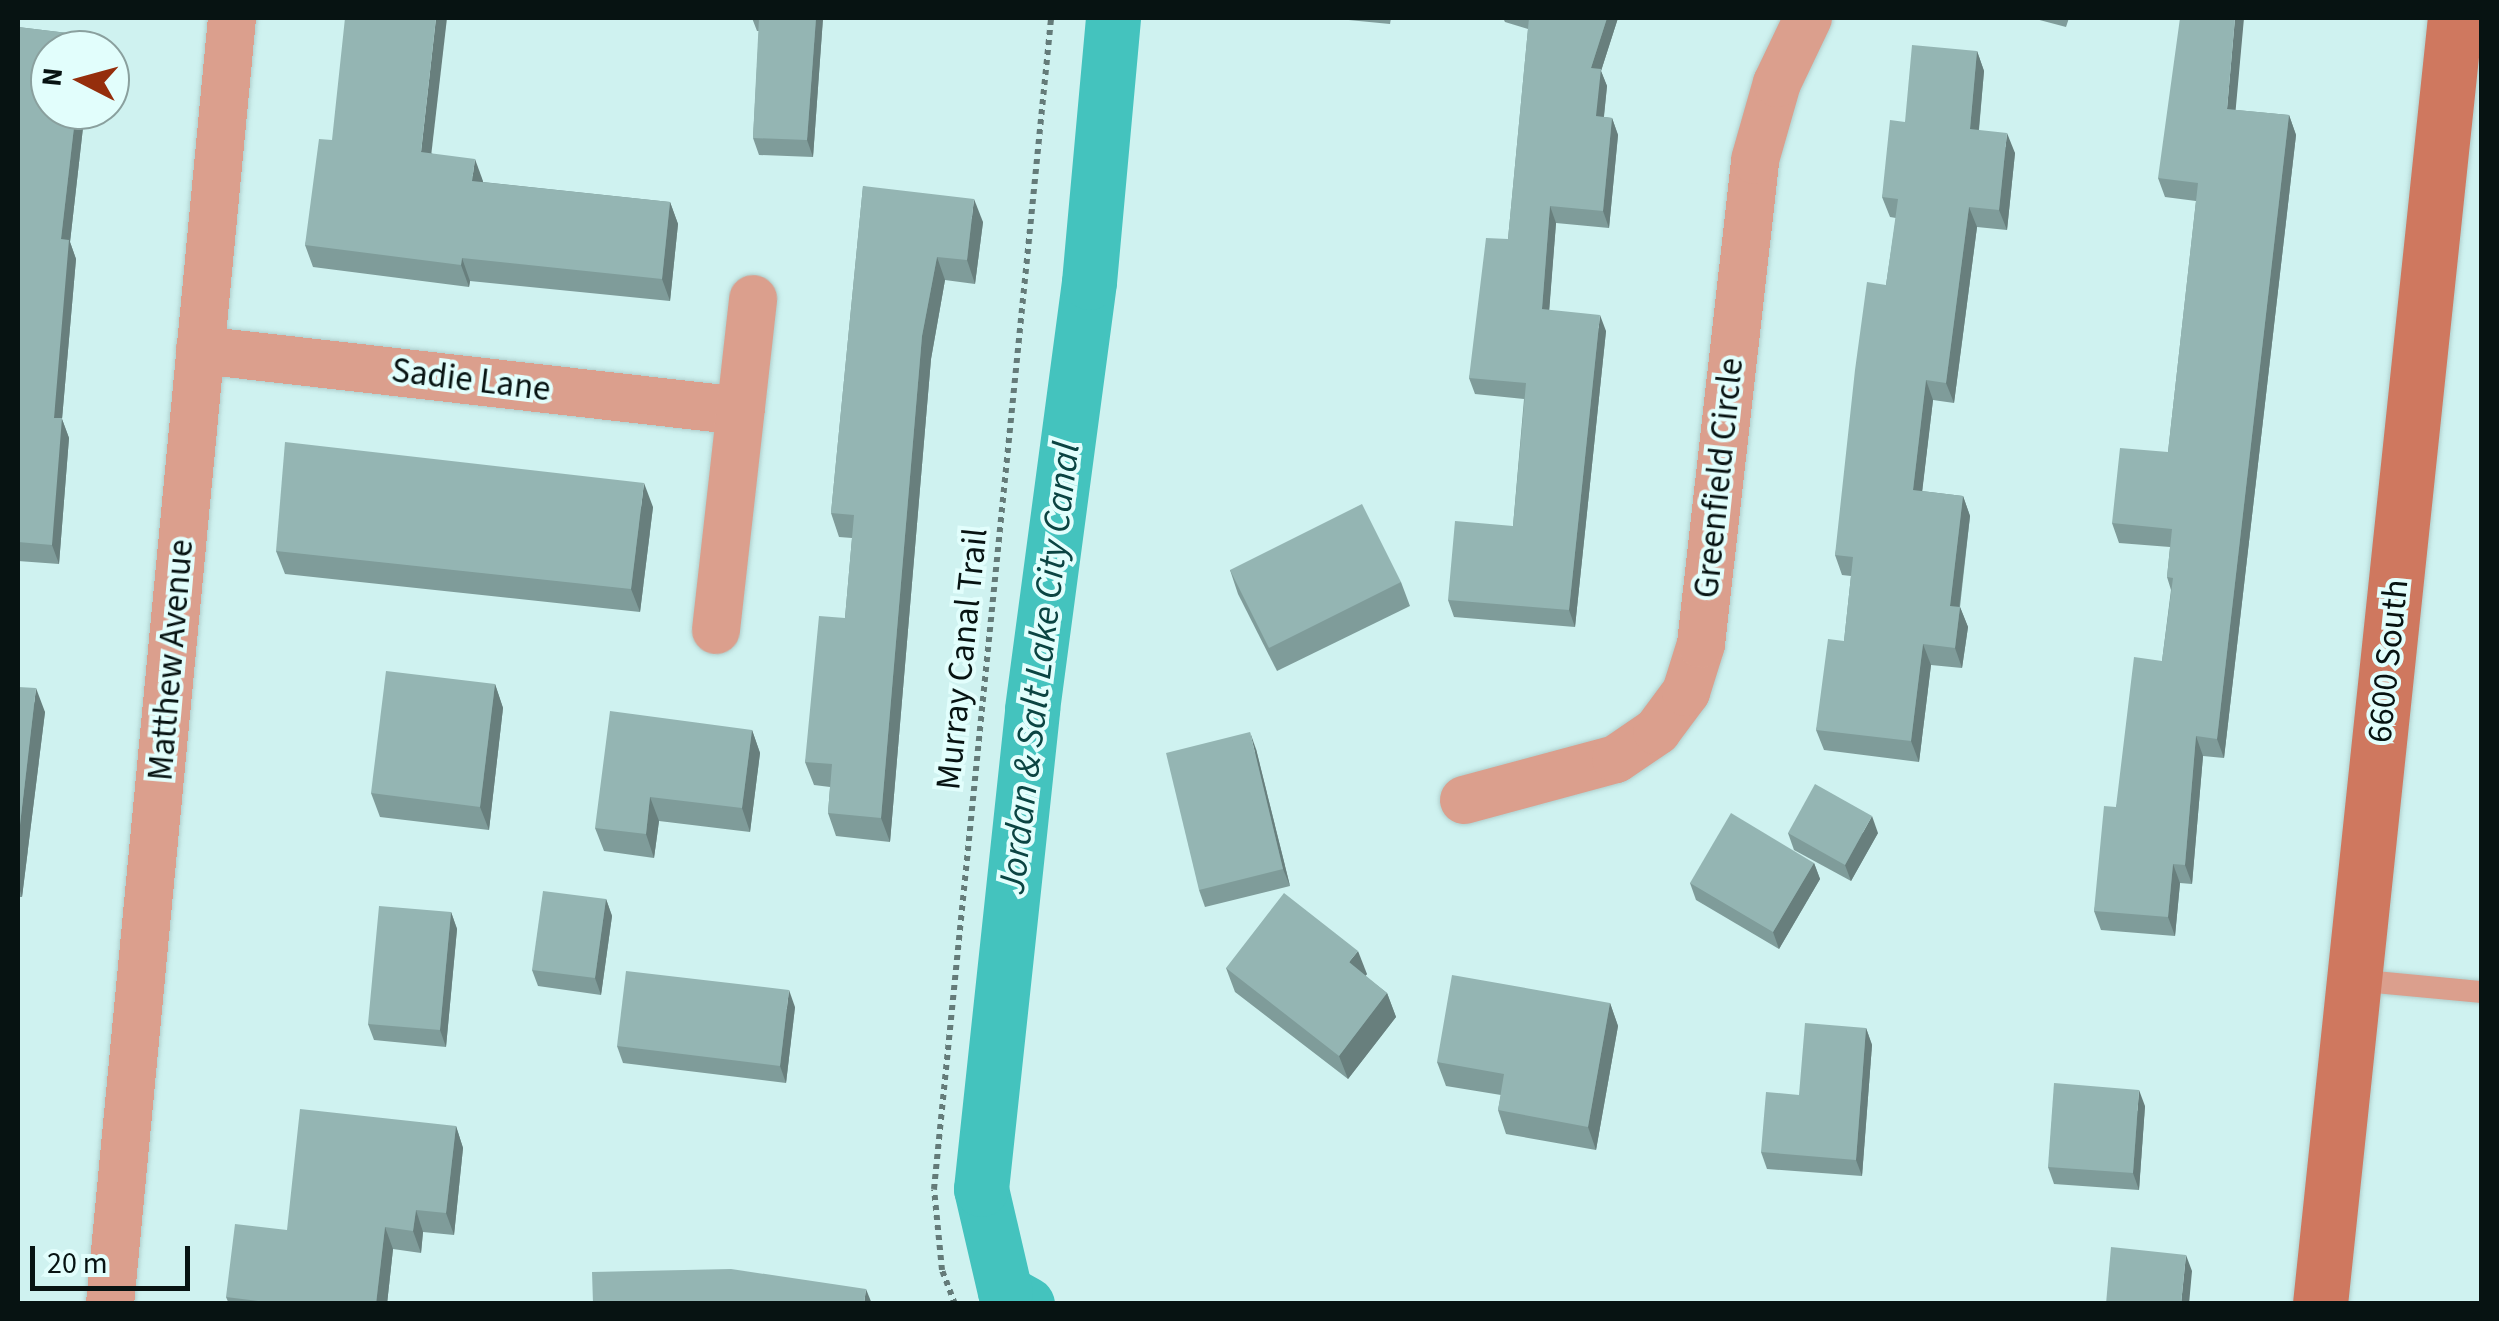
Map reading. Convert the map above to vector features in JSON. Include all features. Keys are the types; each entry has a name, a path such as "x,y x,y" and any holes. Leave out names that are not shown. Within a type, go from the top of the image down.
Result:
{"main road":[{"name":"6600 South","path":"2320,1304 2456,18"}],"street":[{"name":"Matthew Avenue","path":"110,1304 232,18"},
{"name":"Greenfield Circle","path":"1464,800 1616,759 1657,731 1686,692 1701,644 1755,160 1777,83 1808,18"},
{"path":"716,630 753,299"},
{"name":"Sadie Lane","path":"200,350 741,411"}],"lane":[{"path":"2354,980 2482,992"}],"path":[{"name":"Murray Canal Trail","path":"955,1304 942,1270 934,1188 1051,18"}],"building":[{"path":"345,18 436,18 421,152 475,159 472,181 670,202 662,279 462,258 461,265 305,245 319,139 332,140"},
{"path":"759,18 816,18 807,140 753,138"},
{"path":"1529,18 1607,18 1591,68 1601,69 1596,116 1612,118 1603,211 1550,206 1542,309 1600,315 1569,610 1448,600 1455,521 1513,526 1526,383 1469,378 1486,238 1508,239"},
{"path":"2180,18 2235,18 2227,109 2289,115 2217,739 2196,736 2185,865 2173,864 2168,917 2094,911 2104,806 2116,807 2134,657 2162,661 2173,578 2167,577 2172,529 2112,523 2120,448 2168,452 2198,183 2158,178"},
{"path":"18,27 43,30 30,30 30,130 74,130 61,239 69,240 54,418 62,418 52,545 18,542"},
{"path":"1912,45 1977,51 1970,129 2007,133 1999,210 1969,207 1946,383 1926,380 1913,490 1963,496 1950,606 1960,607 1955,648 1923,644 1911,741 1816,730 1828,639 1844,641 1853,557 1835,555 1855,370 1867,282 1886,285 1898,199 1882,197 1890,120 1905,122"},
{"path":"863,186 974,199 967,260 937,257 922,336 881,818 828,813 832,764 805,762 819,616 845,618 854,515 831,513"},
{"path":"285,442 644,483 631,589 276,551"},
{"path":"1362,504 1401,582 1269,648 1230,570"},
{"path":"386,671 495,684 480,807 371,793"},
{"path":"18,687 36,688 18,842"},
{"path":"610,711 752,730 742,808 650,797 646,834 595,828"},
{"path":"1250,732 1283,869 1199,890 1166,753"},
{"path":"1815,784 1872,816 1845,865 1788,833"},
{"path":"1731,813 1814,863 1773,932 1690,883"},
{"path":"543,891 606,899 595,978 532,970"},
{"path":"1284,893 1358,951 1349,962 1387,993 1339,1056 1226,968"},
{"path":"379,906 451,912 440,1030 368,1024"},
{"path":"626,971 789,990 780,1066 617,1046"},
{"path":"1452,975 1610,1003 1588,1127 1498,1110 1504,1074 1437,1062"},
{"path":"1805,1023 1866,1028 1856,1160 1761,1152 1766,1092 1799,1095"},
{"path":"2054,1083 2139,1090 2133,1173 2048,1167"},
{"path":"300,1109 456,1126 446,1213 416,1210 413,1231 385,1227 376,1304 282,1304 226,1297 235,1224 287,1230"},
{"path":"2111,1247 2186,1255 2181,1304 2106,1304"},
{"path":"731,1269 866,1289 864,1304 593,1304 592,1272"}],"waterway":[{"name":"Jordan & Salt Lake City Canal","path":"1027,1304 1005,1292 981,1189 1032,709 1089,282 1113,18"}]}
